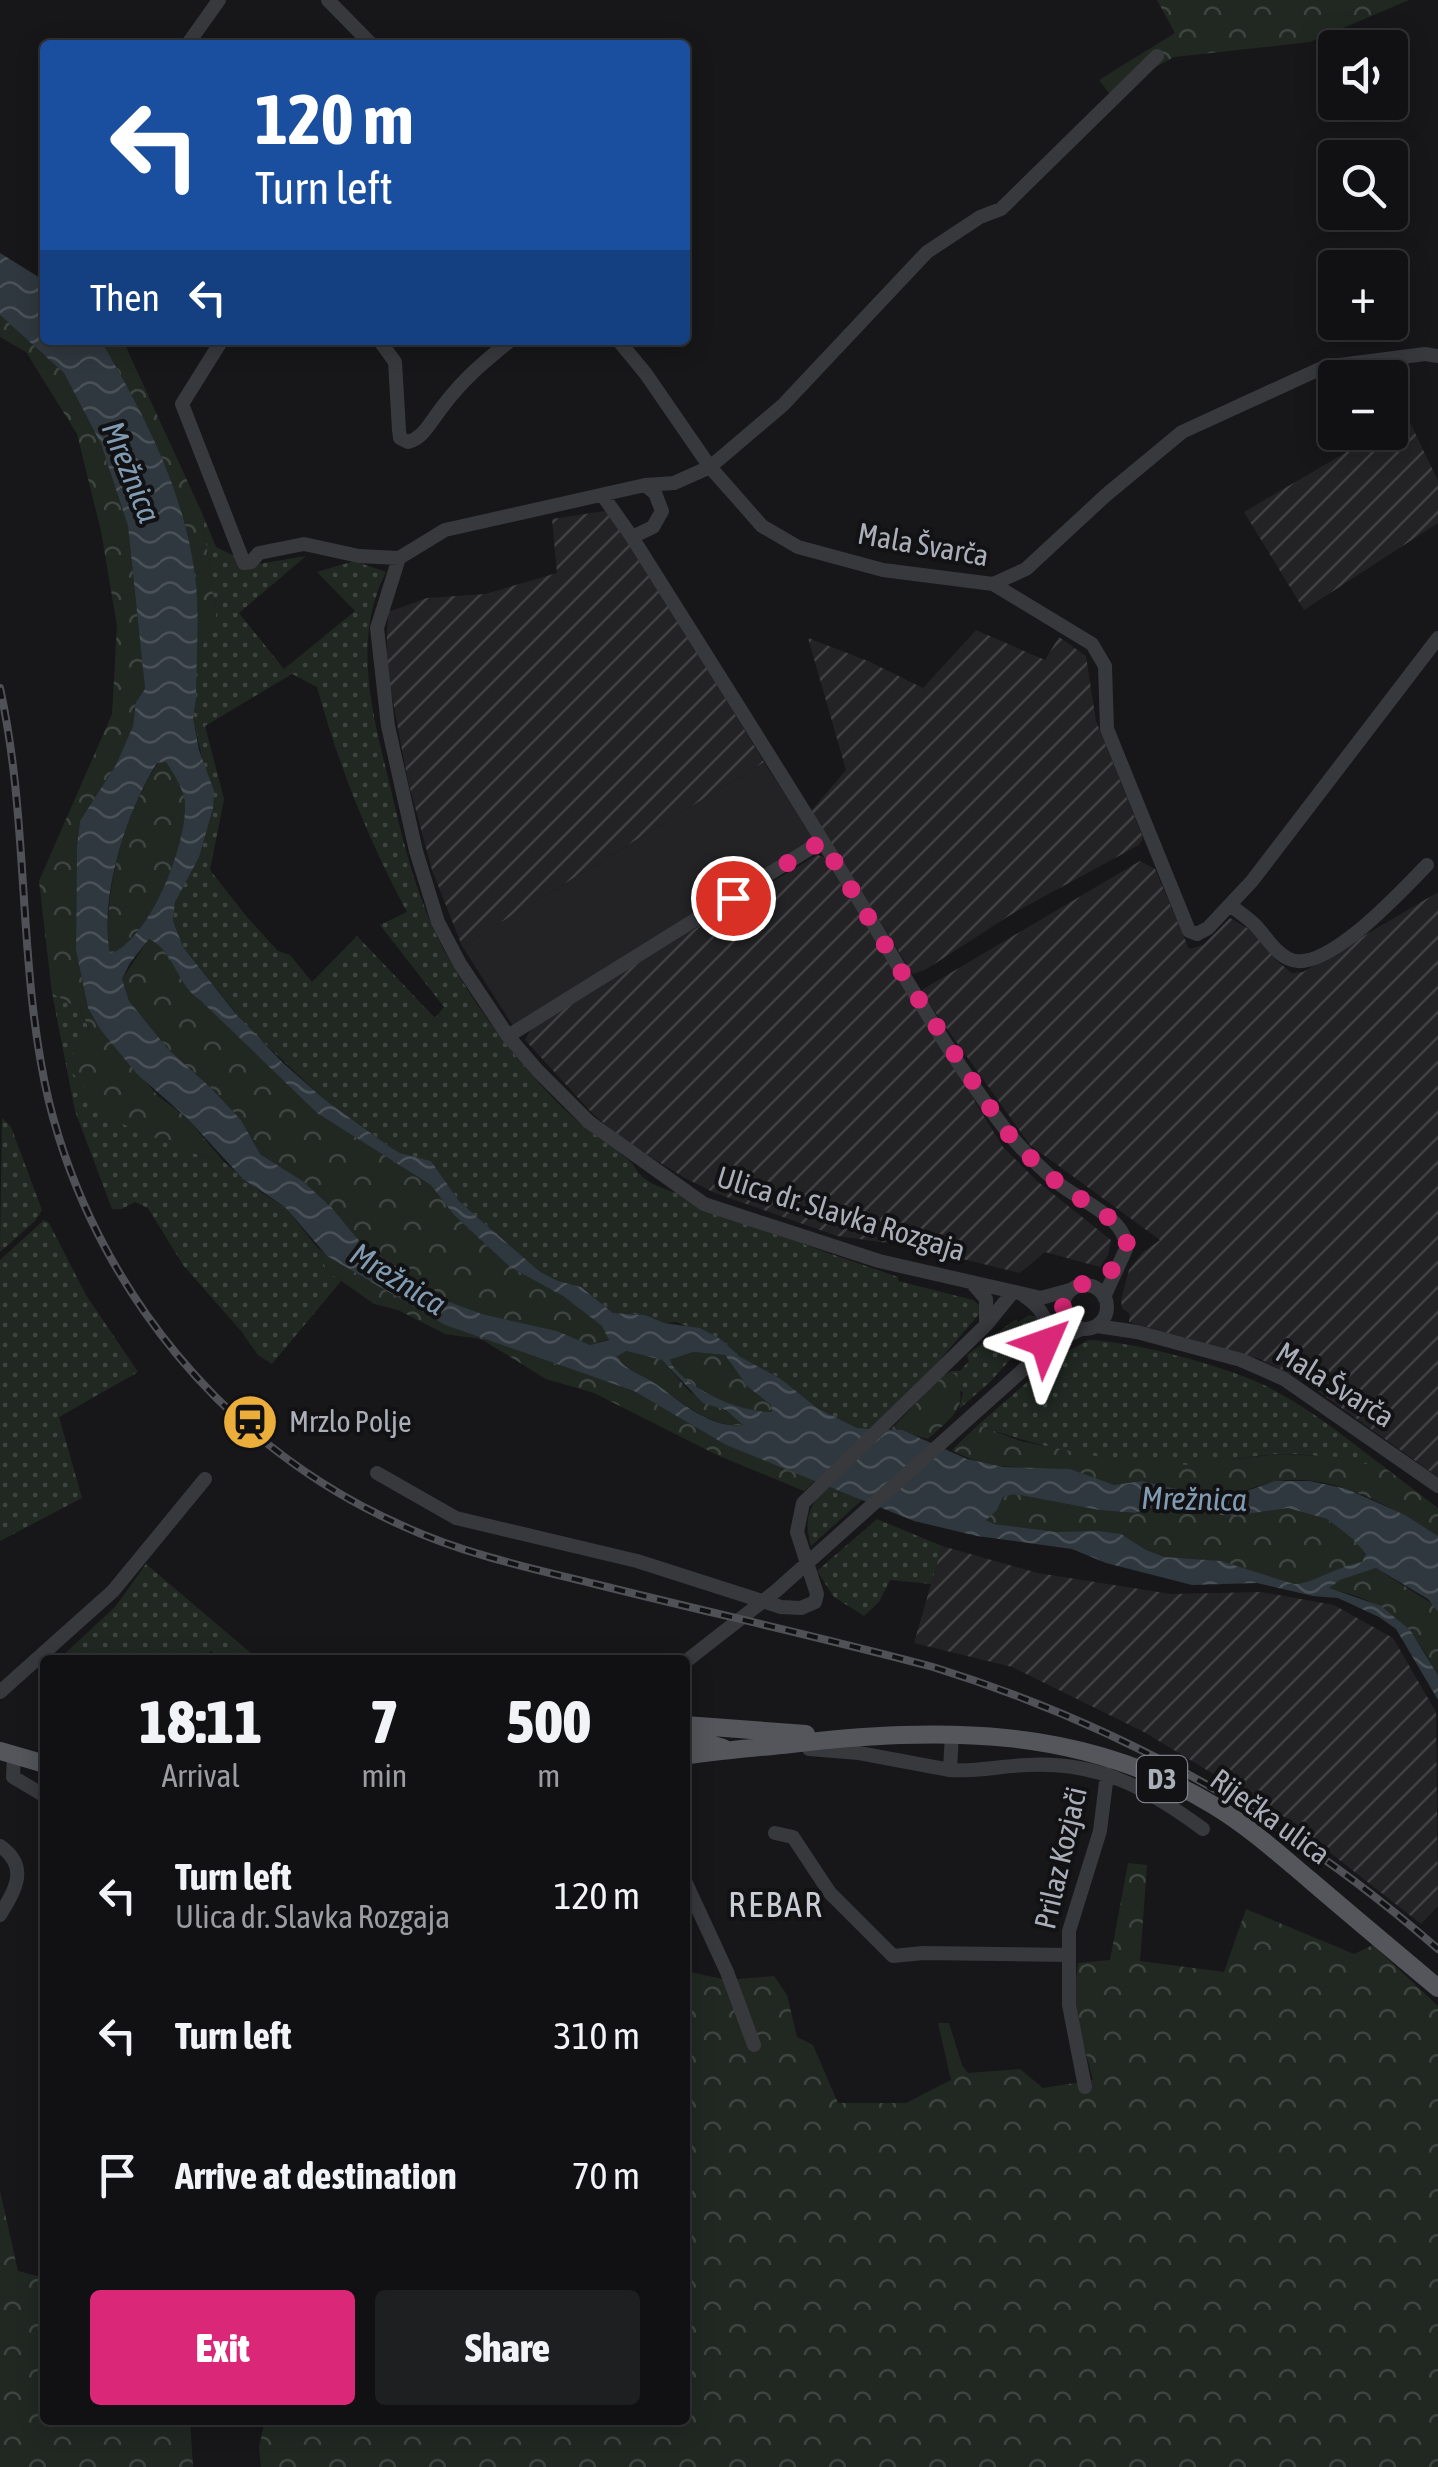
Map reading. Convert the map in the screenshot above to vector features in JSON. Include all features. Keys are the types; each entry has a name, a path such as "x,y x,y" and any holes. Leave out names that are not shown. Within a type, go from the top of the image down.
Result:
{"main road":[{"name":"Riječka ulica","path":"690,1726 852,1737"},
{"name":"Riječka ulica","path":"690,1755 852,1737 952,1733 1030,1739 1128,1764 1215,1806 1258,1836 1438,1988"},
{"path":"690,1739 728,1750"},
{"path":"7,1753 40,1763"}],"street":[{"path":"191,40 219,0"},
{"path":"328,0 367,40"},
{"path":"219,345 182,404 244,563 259,554 304,544 359,556 398,558 445,530 645,485 674,484 710,467 783,406 927,252 980,217 1002,209 1156,56"},
{"path":"383,345 395,362 400,438 408,442 416,440 428,427 466,376 505,345"},
{"name":"Mala Švarča","path":"622,345 710,467 762,526 798,548 883,570 993,584 1092,644 1105,666 1108,729 1189,931 1197,934 1208,928 1230,905"},
{"path":"993,584 1026,569 1182,432 1324,367 1425,354 1438,356"},
{"path":"632,537 653,528 662,511 655,494 645,485"},
{"path":"604,496 910,986 1002,1126 1060,1185 1108,1217 1127,1242 1105,1300 1106,1313 1097,1326 1053,1343 776,1590 690,1658"},
{"name":"Ulica dr. Slavka Rozgaja","path":"398,558 377,628 388,726 416,851 438,922 460,964 508,1036 589,1122 704,1204 879,1262 1041,1298 1077,1288 1116,1268"},
{"path":"1427,865 1380,912 1312,961 1301,963 1280,954 1254,924 1230,905 1438,638"},
{"path":"508,1036 822,841"},
{"path":"972,1283 986,1299 986,1325"},
{"path":"1053,1343 1064,1317 1063,1302 1077,1288 1096,1288 1121,1322 1137,1332"},
{"path":"377,1472 456,1518 637,1562 781,1607 801,1608 815,1602 817,1594 797,1532 802,1503 814,1490 1016,1293 1038,1306 1047,1321 1040,1355"},
{"name":"Ulica dr. Slavka Rozgaja","path":"1041,1298 1064,1317"},
{"path":"1064,1317 1081,1330"},
{"name":"Mala Švarča","path":"1097,1326 1137,1332 1241,1360 1284,1379 1438,1486"},
{"path":"41,1655 112,1591 205,1480"},
{"path":"0,1692 40,1656"},
{"path":"950,1770 952,1733"},
{"name":"Riječka ulica","path":"764,1747 859,1753 970,1772 1028,1764 1088,1767 1162,1799 1203,1829"},
{"path":"7,1753 14,1777 40,1793"},
{"name":"Prilaz Kozjači","path":"1085,2086 1069,2006 1069,1931 1100,1831 1107,1774"},
{"name":"Prilaz Kozjači","path":"775,1833 793,1836 830,1893 893,1956 923,1952 1068,1955"},
{"path":"0,1846 18,1865 19,1876 0,1915"},
{"path":"690,1892 727,1972 754,2045"}],"shaded area":[{"path":"1408,418 1438,481 1438,523 1304,610 1244,512 1350,450 1408,450"},
{"path":"605,511 629,541 764,762 462,946 432,870 408,781 386,665 388,612 427,598 485,594 557,573 552,519"},
{"path":"976,630 1045,660 1059,637 1086,656 1096,721 1143,838 1139,845 1012,914 913,974 811,811 846,770 808,638 923,688"},
{"path":"764,762 814,839 513,1026 462,946"},
{"path":"817,855 824,857 1003,1147 1037,1181 1111,1240 1100,1267 1045,1252 1020,1273 909,1246 837,1236 715,1193 624,1140 593,1114 525,1040 532,1027"},
{"path":"1140,861 1155,869 1189,949 1203,945 1230,918 1252,931 1292,973 1303,972 1438,892 1438,1477 1305,1382 1260,1359 1129,1322 1130,1314 1122,1308 1121,1300 1129,1270 1142,1253 1160,1240 1030,1145 920,991"},
{"path":"942,1546 1038,1573 1171,1594 1261,1592 1334,1605 1393,1638 1436,1712 1438,1906 1421,1924 1286,1818 1144,1732 1012,1667 914,1643"}],"green space":[{"path":"1157,0 1409,0 1338,30 1318,30 1318,39 1310,42 1174,57 1109,93 1099,80 1175,33"},
{"path":"0,315 64,373 101,444 128,526 145,689 136,702 133,726 116,765 80,822 76,950 88,1008 100,1029 158,1096 186,1117 224,1162 186,1151 111,1119 66,1065 90,1029 79,1009 52,993 39,881 112,714 117,626 101,531 77,434 26,352 0,337"},
{"path":"103,345 126,347 202,513 216,616 196,660 197,607 190,543 172,483 132,396"},
{"path":"202,513 216,547 253,565 306,556 239,613 284,669 355,611 317,572 354,561 386,572 371,617 369,687 402,835 438,938 472,996 514,1054 559,1104 656,1185 898,1277 898,1281 973,1300 981,1307 981,1312 913,1391 871,1428 857,1428 817,1408 781,1379 739,1356 722,1340 676,1322 613,1313 581,1287 539,1271 459,1201 431,1161 400,1153 325,1100 248,1028 183,947 173,921 175,902 213,808 193,717 196,660 216,616","holes":["292,674 317,687 356,802 407,912 380,925 444,1007 435,1018 357,936 312,982 290,955 278,951 247,917 210,870 224,799 205,726"]},
{"path":"166,762 185,800 179,844 151,912 124,946 109,955 109,906 118,855 146,784 158,763"},
{"path":"149,939 164,951 192,994 317,1113 432,1185 454,1215 510,1267 563,1296 602,1326 609,1339 590,1345 557,1331 482,1314 447,1301 361,1243 304,1182 260,1154 241,1120 168,1049 129,1001 122,979"},
{"path":"52,993 79,1009 90,1030 186,1151 224,1162 285,1207 316,1246 327,1271 341,1281 272,1364 258,1355 183,1265 148,1208 135,1202 112,1209 75,1111"},
{"path":"2,1118 11,1127 42,1210 0,1252"},
{"path":"44,1220 86,1295 138,1372 59,1417 82,1498 0,1541 0,1260"},
{"path":"316,1246 445,1325 634,1391 726,1445 816,1480 804,1491 717,1455 594,1393 546,1379 481,1339 445,1334 398,1310 374,1304 327,1271"},
{"path":"1029,1315 1039,1322 1036,1331 990,1382 959,1409 963,1393 943,1376 960,1371 969,1361 967,1355 1016,1319 1018,1322"},
{"path":"1089,1340 1154,1350 1251,1379 1315,1415 1388,1470 1296,1454 1190,1465 1138,1463 1054,1448 978,1425 1056,1357"},
{"path":"625,1351 662,1360 690,1392 732,1414 744,1425 720,1422 697,1412 615,1357"},
{"path":"693,1352 725,1355 747,1386 771,1405 773,1412 730,1404 688,1381 669,1360"},
{"path":"955,1374 959,1404 951,1418 928,1439 891,1429 943,1376"},
{"path":"978,1425 1020,1441 1100,1457 1187,1465 1279,1454 1340,1457 1388,1470 1438,1508 1438,1536 1381,1503 1316,1481 1273,1482 1213,1497 1146,1482 1109,1484 1071,1470 992,1464 952,1450"},
{"path":"829,1485 863,1499 811,1546 810,1512"},
{"path":"1015,1494 1135,1513 1149,1508 1234,1516 1288,1508 1327,1519 1366,1554 1362,1562 1294,1584 1221,1561 1165,1557 1121,1534 1057,1532 994,1524 985,1519 997,1510 1003,1497"},
{"path":"877,1519 942,1546 931,1584 890,1580 879,1602 864,1616 834,1597 817,1571"},
{"path":"146,1564 253,1655 215,1655 211,1651 207,1655 63,1655 115,1607"},
{"path":"1376,1568 1434,1605 1438,1612 1438,1675 1397,1619 1373,1603 1328,1588"},
{"path":"1128,1863 1147,1865 1140,1961 1224,1972 1246,1909 1354,1954 1373,1945 1438,2006 1438,2467 261,2467 259,2447 264,2425 690,2425 690,1972 727,1980 774,1976 787,1995 797,2037 813,2045 838,2103 906,2103 951,2080 938,2023 949,2023 968,2073 1020,2069 1043,2088 1093,2080 1073,2004 1078,1963 1110,1960"},
{"path":"0,2191 18,2271 40,2277 40,2425 190,2425 193,2467 0,2467"}],"water":[{"name":"Mrežnica","path":"0,253 40,278 40,345 103,345 147,425 172,483 195,575 198,621 193,717 199,750 214,791 199,857 175,902 173,921 183,947 236,1014 282,1062 325,1100 390,1147 431,1161 459,1201 539,1271 581,1287 613,1313 645,1315 664,1323 700,1328 781,1379 817,1408 857,1428 902,1430 967,1459 1004,1467 1070,1469 1114,1485 1142,1481 1212,1497 1241,1493 1275,1481 1310,1481 1347,1489 1405,1515 1438,1536 1438,1612 1428,1599 1376,1568 1340,1580 1329,1588 1381,1606 1410,1630 1438,1675 1438,1700 1396,1629 1338,1598 1257,1583 1192,1585 1106,1563 1072,1549 977,1536 914,1521 726,1445 634,1391 445,1325 327,1256 285,1207 243,1179 186,1117 137,1074 88,1008 76,950 80,821 116,765 133,726 136,702 145,689 128,526 101,444 64,373 0,315","holes":["166,762 176,777 185,805 179,843 152,911 125,945 110,954 108,907 118,856 146,783 157,763","149,939 164,951 192,994 317,1113 431,1185 454,1215 510,1267 563,1296 602,1326 609,1340 590,1345 557,1331 482,1314 447,1301 361,1243 304,1182 260,1154 241,1120 168,1049 129,1001 122,979","626,1351 662,1360 703,1403 726,1410 743,1425 708,1419 616,1357","693,1352 725,1355 747,1386 771,1405 772,1412 730,1404 687,1380 669,1360","1015,1494 1135,1513 1149,1508 1234,1516 1288,1508 1327,1519 1366,1554 1362,1562 1294,1584 1221,1561 1165,1557 1121,1534 1057,1532 986,1520 1003,1497"]}],"railway":[{"path":"0,688 16,791 39,1051 49,1102 70,1170 99,1236 135,1298 177,1355 226,1407 280,1453 339,1493 450,1545 933,1667 1070,1717 1200,1781 1263,1818 1382,1902 1438,1949"}],"place":[{"name":"Mrzlo Polje","path":"250,1422"}],"district":[{"name":"REBAR","path":"776,1905"}],"route":[{"path":"733,898 822,841 910,986 1002,1126 1060,1185 1108,1217 1120,1230 1127,1242 1116,1268 1100,1279 1070,1290 1063,1302 1063,1326 1040,1355 1045,1343"}]}
